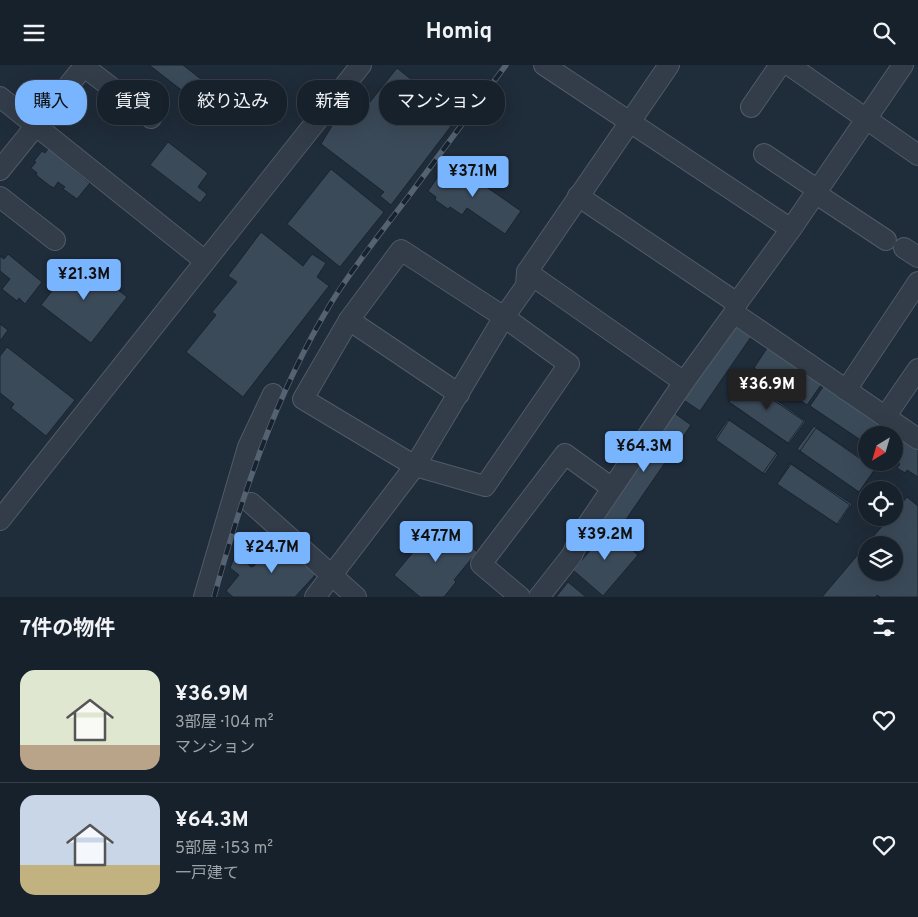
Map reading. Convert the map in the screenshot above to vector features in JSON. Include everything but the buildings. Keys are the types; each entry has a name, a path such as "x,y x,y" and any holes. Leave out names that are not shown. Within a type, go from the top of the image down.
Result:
{"street":[{"path":"0,170 83,65 102,80"},
{"path":"0,520 361,65"},
{"path":"544,65 791,229"},
{"path":"316,597 415,466 504,317 526,287 527,271 669,65"},
{"path":"751,107 780,65"},
{"path":"789,65 918,155"},
{"path":"539,597 572,555 582,533 612,488 903,65"},
{"path":"0,97 205,261"},
{"path":"764,154 886,241"},
{"path":"578,196 736,308 846,390 918,439"},
{"path":"0,197 55,240"},
{"path":"401,250 504,317 569,364 486,486 415,466 303,399 348,320 401,250"},
{"path":"527,271 684,382"},
{"path":"846,390 918,282"},
{"path":"348,320 458,394"},
{"path":"885,417 918,369"},
{"path":"204,597 248,447 274,394"},
{"path":"520,597 480,564 565,454 612,488"},
{"path":"251,503 356,597"}],"railway":[{"path":"214,597 236,521 262,446 293,373 311,338 350,274 506,65"}]}
